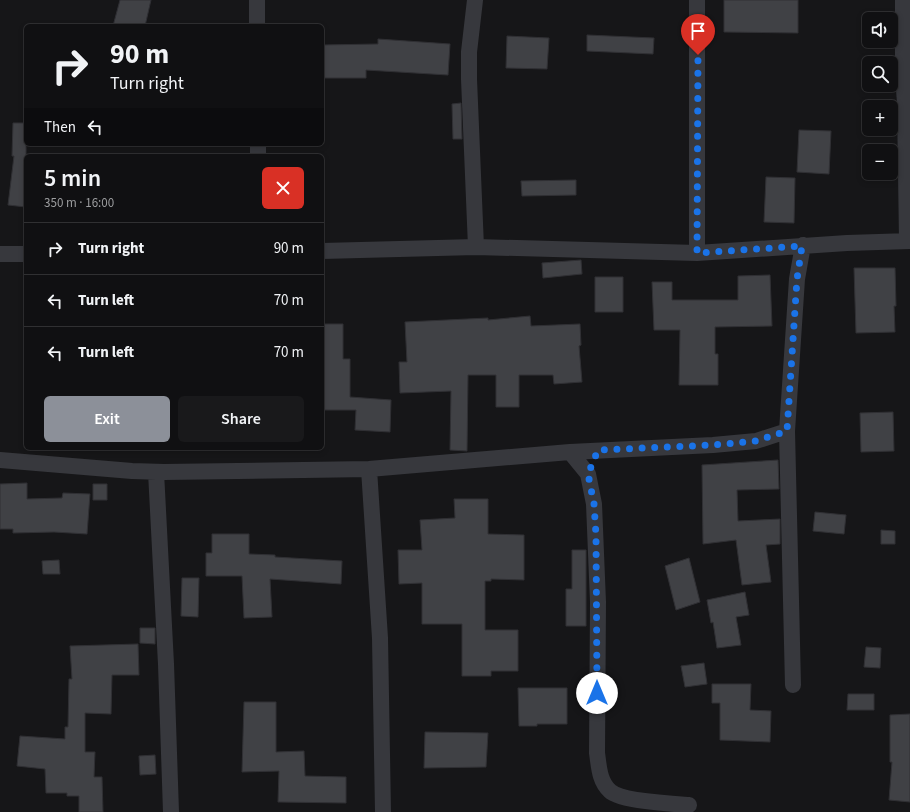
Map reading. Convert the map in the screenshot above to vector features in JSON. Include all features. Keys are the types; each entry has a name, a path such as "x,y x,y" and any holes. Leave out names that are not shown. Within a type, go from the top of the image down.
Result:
{"street":[{"path":"256,0 257,24"},
{"path":"475,0 469,52 469,79 476,248"},
{"path":"697,253 698,0"},
{"path":"324,250 476,248 697,253 908,241 905,103 902,76 903,0"},
{"path":"793,685 787,431 797,279 802,246"},
{"path":"0,254 24,254"},
{"path":"0,460 156,472 369,469 598,450 713,445 756,441 787,431"},
{"path":"588,474 598,450"},
{"path":"570,452 588,474 594,504 598,602 597,753 600,777 610,792 633,799 689,805"},
{"path":"369,469 380,638 383,812"},
{"path":"156,472 166,664 170,812"}],"building":[{"path":"120,0 151,0 145,24 114,24"},
{"path":"724,0 798,0 798,33 724,32"},
{"path":"587,35 654,38 653,54 587,51"},
{"path":"507,36 549,38 547,69 506,68"},
{"path":"378,39 450,44 448,75 366,70 366,78 324,78 324,45 378,44"},
{"path":"461,103 462,139 453,139 452,104"},
{"path":"13,123 24,123 24,146 26,146 26,154 24,154 24,207 8,205 14,156 12,156"},
{"path":"799,130 831,131 829,174 797,172"},
{"path":"766,177 795,178 794,223 764,222"},
{"path":"576,180 576,195 522,196 521,181"},
{"path":"581,260 582,274 543,278 542,263"},
{"path":"854,268 895,268 895,332 856,333"},
{"path":"770,275 772,326 715,327 715,354 718,354 718,385 679,385 680,330 654,330 652,282 672,282 672,300 738,300 738,276"},
{"path":"595,277 623,277 623,312 595,312"},
{"path":"530,316 531,326 580,324 581,345 579,346 582,382 554,384 553,375 519,375 519,407 496,407 496,375 468,375 467,451 450,450 451,391 400,393 399,362 407,362 405,322 488,318 488,320"},
{"path":"324,324 343,324 343,359 350,359 350,397 391,400 390,432 355,430 356,410 324,410"},
{"path":"893,412 894,451 861,452 860,413"},
{"path":"778,460 779,489 737,490 738,521 780,519 780,544 766,545 771,582 742,585 736,540 703,544 702,465"},
{"path":"27,483 27,499 62,498 63,493 90,494 87,534 54,532 13,533 13,529 0,529 0,484"},
{"path":"93,484 107,484 107,500 93,500"},
{"path":"454,499 488,499 488,534 524,535 524,580 491,579 491,581 485,581 485,630 518,630 518,671 491,671 491,676 462,676 462,624 422,624 422,583 399,584 398,550 422,550 420,520 455,518"},
{"path":"815,512 846,515 844,534 813,531"},
{"path":"881,530 895,531 895,544 881,544"},
{"path":"212,534 249,534 249,554 342,561 341,584 270,579 272,617 244,618 242,576 206,576 206,553 212,553"},
{"path":"572,550 586,550 586,626 566,626 566,589 572,589"},
{"path":"689,558 700,602 676,610 665,566"},
{"path":"59,560 60,574 43,574 42,561"},
{"path":"182,578 199,578 198,617 181,616"},
{"path":"745,592 749,615 736,617 741,645 717,648 713,622 711,623 707,600"},
{"path":"140,628 155,628 155,644 140,643"},
{"path":"138,644 139,675 112,675 111,714 85,713 85,752 95,752 94,777 102,777 103,812 79,812 79,796 67,796 67,793 46,793 45,769 17,766 20,736 65,739 65,727 68,727 69,679 72,679 70,646"},
{"path":"866,647 881,648 880,668 864,667"},
{"path":"704,663 707,684 685,687 681,666"},
{"path":"712,684 751,684 750,710 771,711 770,742 720,740 720,703 712,703"},
{"path":"518,688 567,688 567,724 537,724 537,726 519,726"},
{"path":"848,694 874,694 874,710 847,710"},
{"path":"244,702 276,702 276,752 304,751 305,776 346,777 346,803 278,802 279,771 242,772"},
{"path":"910,714 910,802 889,800 892,762 890,762 890,715"},
{"path":"425,732 488,733 486,767 424,768"},
{"path":"155,755 156,774 140,775 139,756"}],"route":[{"path":"597,693 598,602 596,535 594,504 588,474 598,450 713,445 756,441 787,431 797,279 802,246 697,253 698,55"}]}
